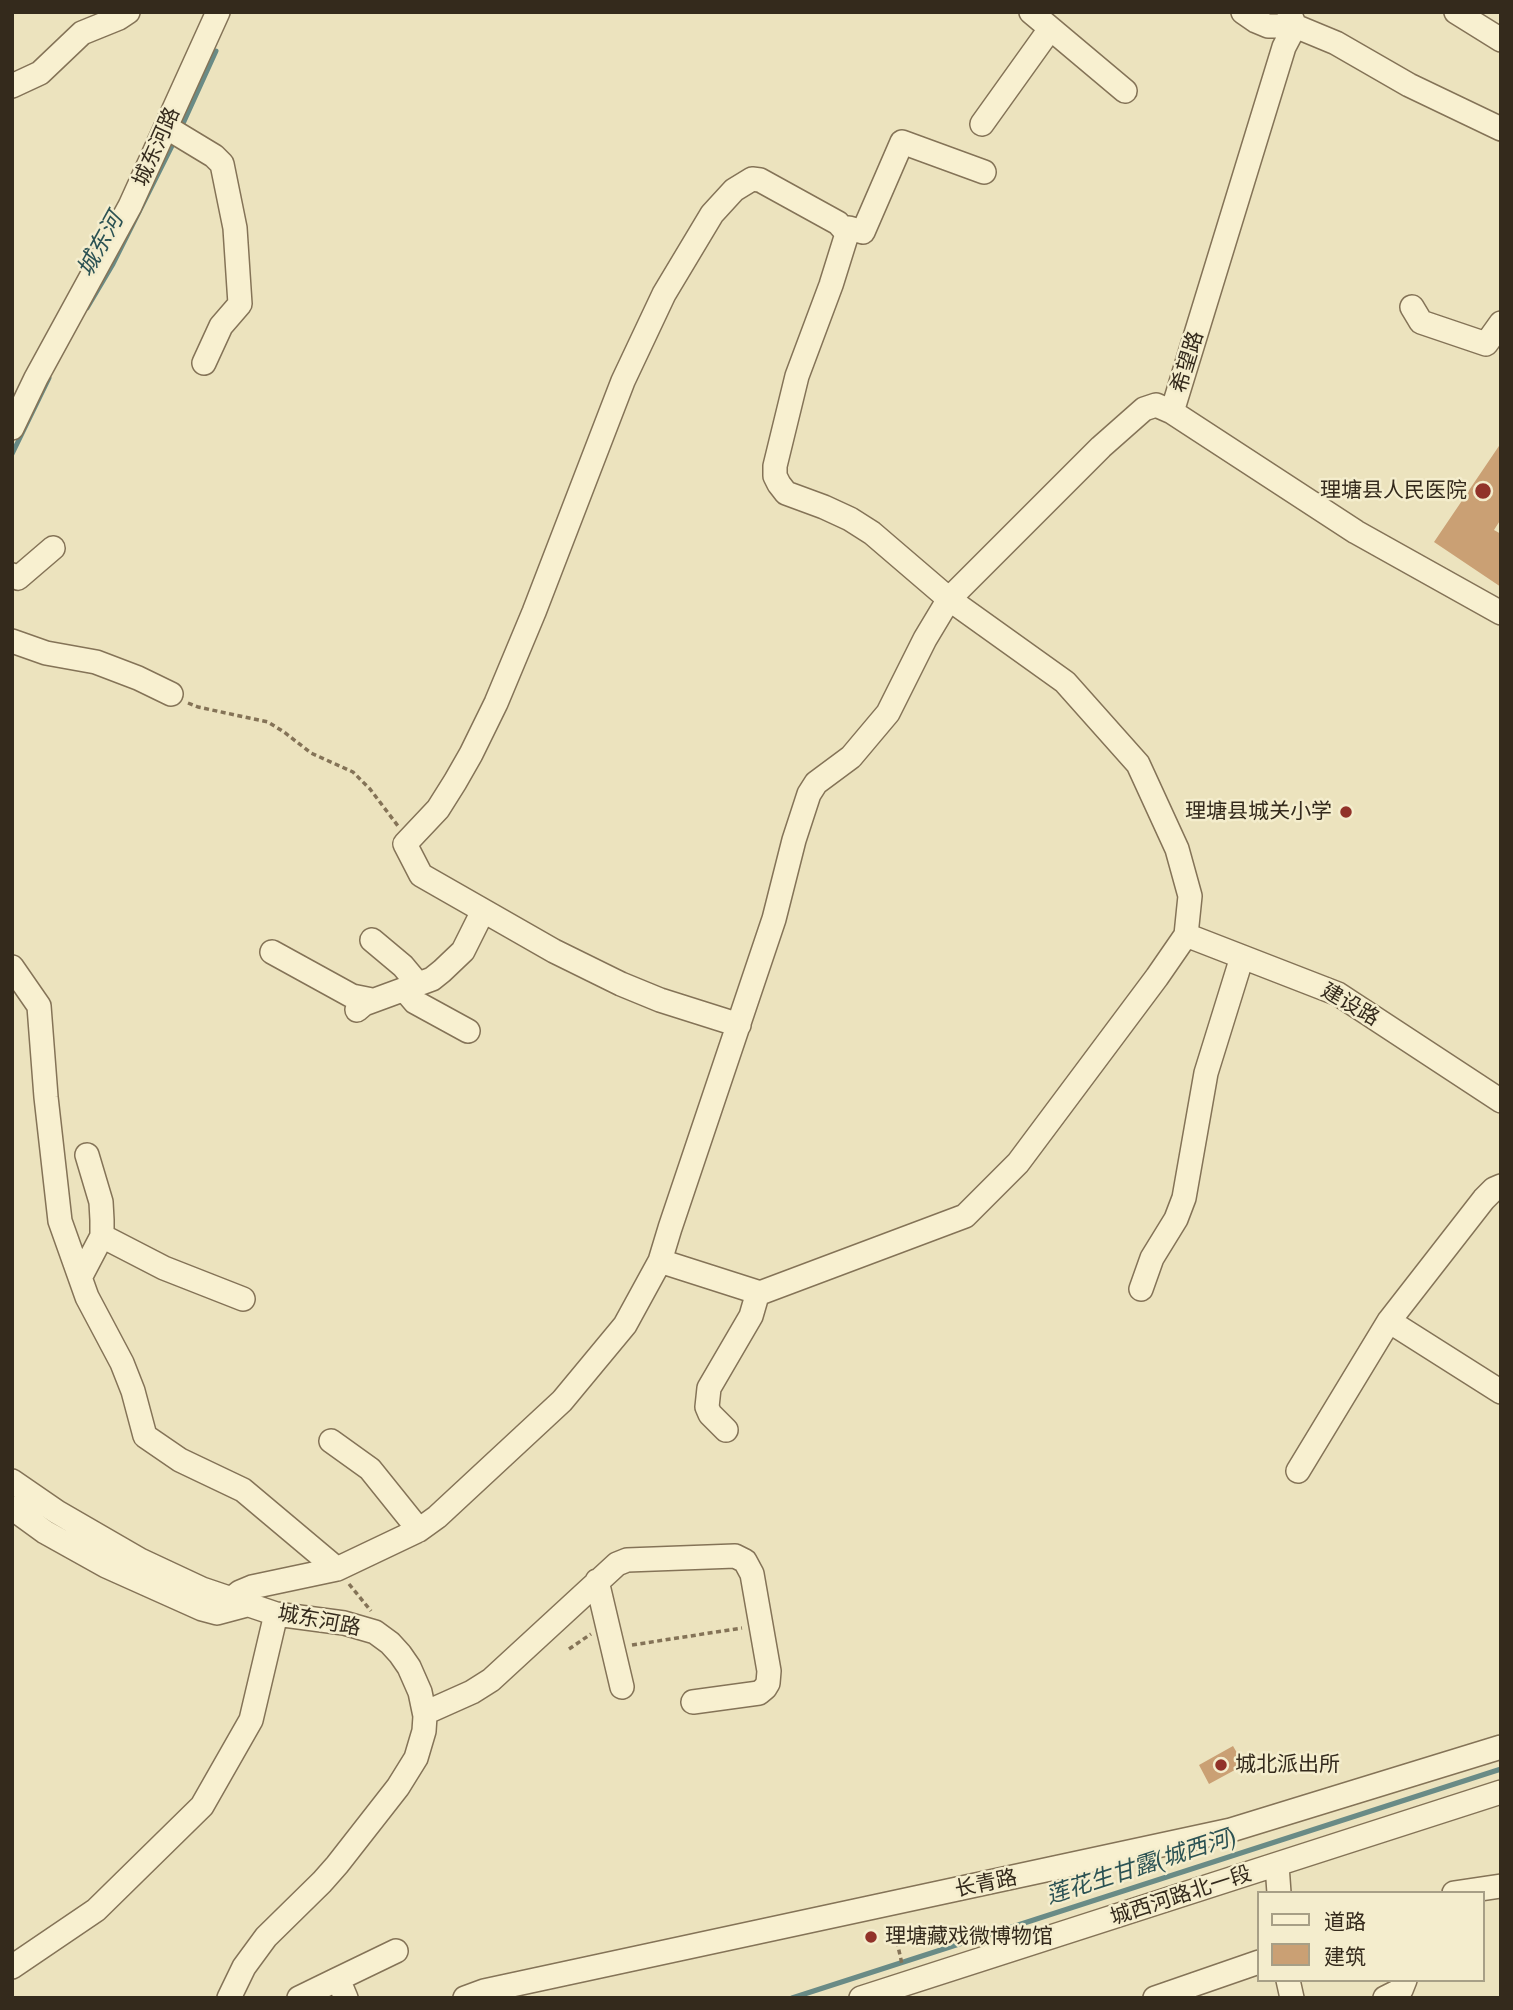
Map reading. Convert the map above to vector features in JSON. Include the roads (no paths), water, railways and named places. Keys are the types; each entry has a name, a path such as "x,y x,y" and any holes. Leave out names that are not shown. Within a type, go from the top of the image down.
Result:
{"street":[{"path":"12,86 40,73 82,33 128,12"},
{"name":"城东河路","path":"12,428 36,378 131,206 218,12"},
{"path":"1031,12 1125,91"},
{"path":"1243,12 1268,26 1292,19 1409,85 1501,129"},
{"path":"1456,12 1501,40"},
{"name":"希望路","path":"1292,19 1172,412 1356,532 1501,613"},
{"path":"982,124 1050,29"},
{"path":"166,127 214,156 222,164 235,228 240,303 221,326 204,363"},
{"path":"845,231 849,228 863,232 902,142 985,172"},
{"path":"660,1261 760,1293 965,1216 1018,1163 1186,936 1190,896 1177,849 1138,764 1065,682 949,599 872,533 850,519 786,493 775,476 775,466 797,376 845,243 845,231 838,223 760,180 752,180 734,190 712,214 664,294 623,381 496,703 471,754 438,809 405,844 421,875 584,967 660,1000 739,1025"},
{"path":"1412,306 1421,322 1486,344 1501,323"},
{"path":"12,1508 45,1532 106,1566 202,1609 217,1613 239,1602 252,1587 337,1569 419,1530 437,1517 562,1401 625,1325 660,1261 774,919 809,794 816,783 851,757 888,713 925,639 949,599 1101,447 1144,409 1156,405 1172,412"},
{"path":"12,575 18,578 53,548"},
{"path":"12,640 46,653 96,662 138,677 171,694"},
{"path":"272,952 365,1005 432,979 452,964 472,936 483,911"},
{"name":"建设路","path":"1186,936 1338,994 1501,1101"},
{"path":"372,940 403,966 415,1002 468,1031"},
{"path":"1142,1289 1152,1258 1176,1219 1184,1198 1206,1073 1242,957"},
{"path":"12,967 39,1006 60,1221 87,1297 134,1391 145,1436 180,1460 243,1490 337,1569"},
{"path":"81,1276 102,1236 101,1202 87,1155"},
{"path":"1298,1471 1389,1321 1484,1199 1501,1186"},
{"path":"102,1236 164,1268 243,1299"},
{"path":"726,1430 710,1414 707,1407 709,1388 751,1316 758,1292"},
{"path":"1389,1321 1501,1392"},
{"path":"331,1441 370,1469 419,1530"},
{"name":"城东河路","path":"12,1480 57,1512 140,1560 202,1589 276,1614 344,1623 375,1632 390,1643 409,1667 420,1692 425,1713 424,1731 416,1758 398,1787 322,1882 266,1937 244,1966 229,1998"},
{"path":"425,1713 472,1692 491,1680 617,1564 627,1560 735,1556 745,1561 752,1574 769,1677 765,1688 759,1693 694,1702"},
{"path":"597,1581 622,1687"},
{"path":"12,1967 96,1910 202,1806 251,1720 276,1614"},
{"name":"长青路","path":"465,1998 484,1991 1231,1830 1501,1747"},
{"name":"城西河路北一段","path":"860,1998 1501,1793"},
{"path":"1277,1865 1279,1891"},
{"path":"1467,1891 1501,1886"},
{"path":"299,1998 342,1989 396,1951"},
{"path":"1154,1998 1258,1962"},
{"path":"1385,1998 1401,1990 1404,1982"}],"waterway":[{"name":"城东河","path":"181,128 216,51"},
{"name":"城东河","path":"87,308 113,264 175,140"},
{"name":"城东河","path":"12,454 49,378"},
{"name":"莲花生甘露(城西河)","path":"792,1998 1501,1769"}],"place":[{"name":"理塘县人民医院","path":"1483,491"},
{"name":"理塘县城关小学","path":"1346,812"},
{"name":"城北派出所","path":"1221,1765"},
{"name":"理塘藏戏微博物馆","path":"871,1937"}]}
